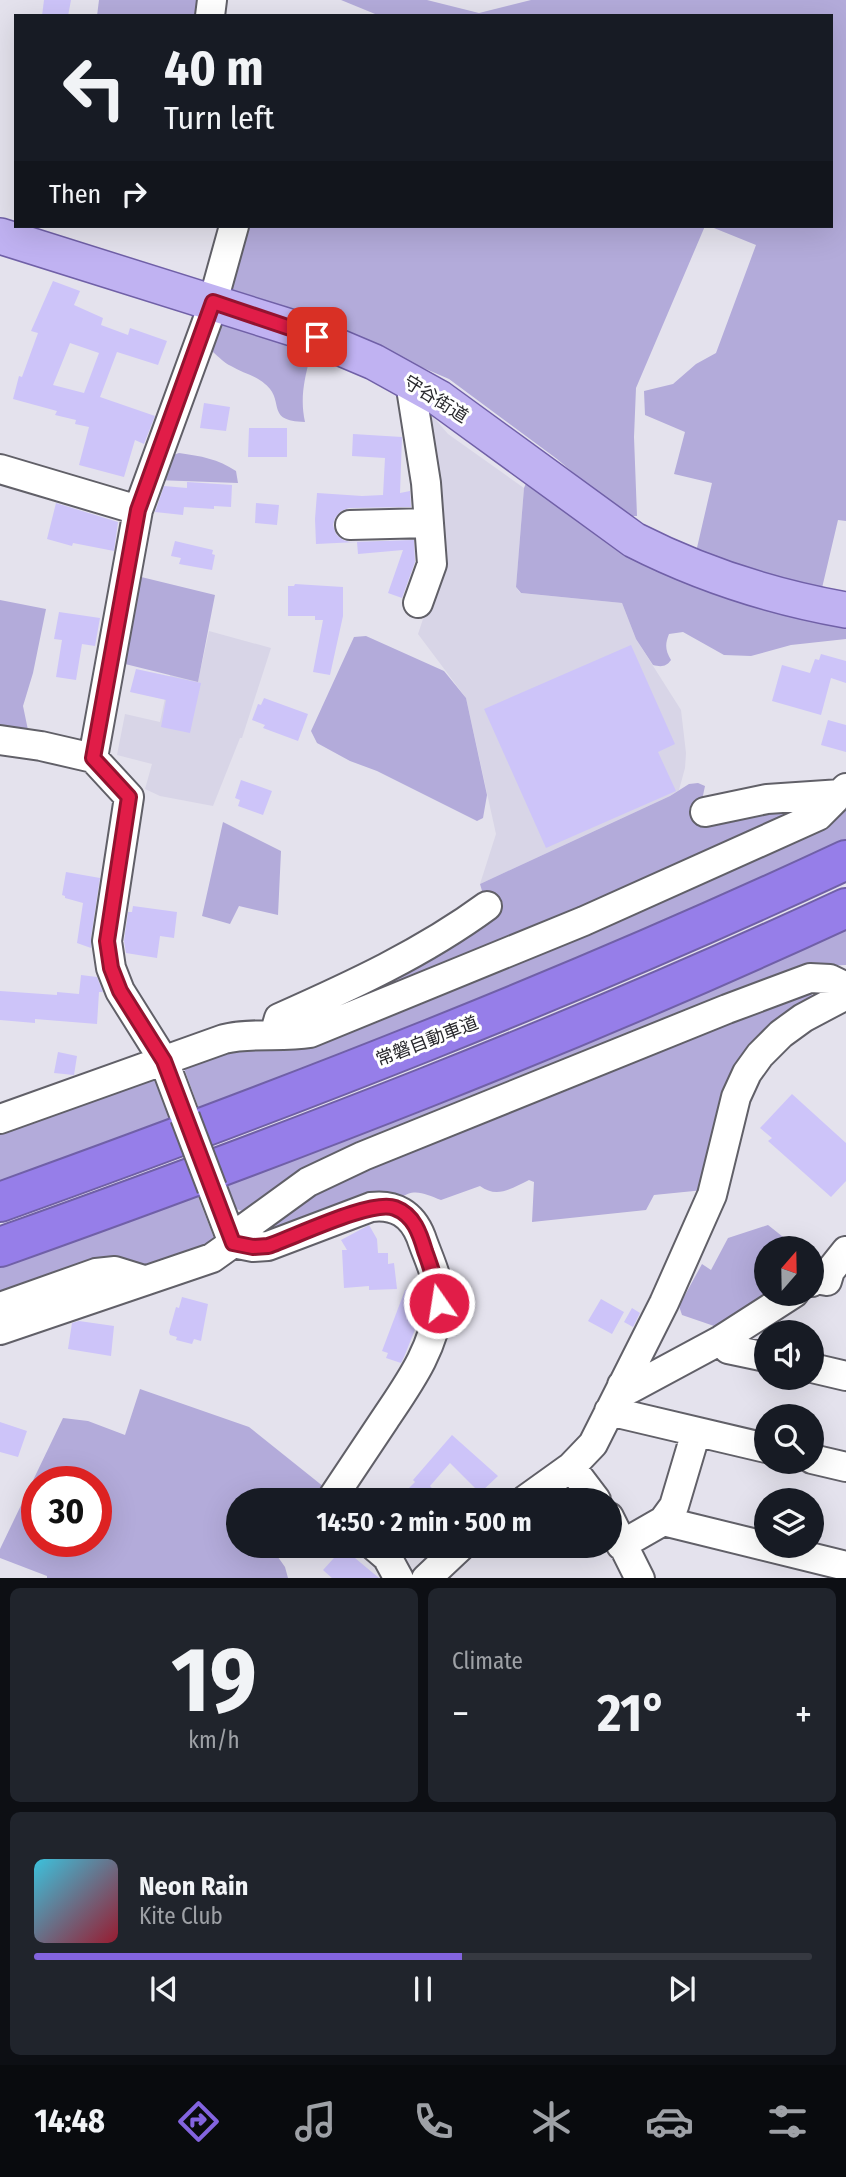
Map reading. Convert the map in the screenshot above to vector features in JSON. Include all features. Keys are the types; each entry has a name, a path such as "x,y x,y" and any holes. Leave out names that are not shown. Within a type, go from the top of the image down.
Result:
{"highway":[{"name":"常磐自動車道","path":"0,1202 179,1138 510,1009 846,860"},
{"path":"0,1247 193,1178 511,1054 846,908"}],"main road":[{"name":"守谷街道","path":"0,236 213,302 338,345 439,398 634,540 668,558 745,586 846,610"}],"street":[{"path":"93,758 138,510 213,302 233,228"},
{"path":"410,382 426,483 432,564 418,603"},
{"path":"0,469 138,510"},
{"path":"350,525 429,523"},
{"path":"0,740 93,758 129,797 107,941 111,968 120,991 164,1061 233,1243"},
{"path":"0,1119 223,1039 240,1035 290,1037 310,1033 584,921 818,816 843,791"},
{"path":"705,812 767,799 843,791"},
{"path":"274,1035 279,1018 399,962 456,929 487,906"},
{"path":"0,1330 212,1258 233,1243 246,1227 308,1182 363,1156 810,978 830,979 846,988"},
{"path":"542,1488 571,1467 593,1444 664,1303 712,1195 736,1097 747,1073 781,1034 803,1018 846,995"},
{"path":"233,1243 253,1247 268,1246 383,1206 402,1212 418,1229 437,1284 439,1303 431,1341 415,1374 339,1488"},
{"path":"828,1283 830,1271 846,1251"},
{"path":"0,1307 96,1273 115,1271 144,1280"},
{"path":"622,1385 631,1389 721,1340 774,1306"},
{"path":"721,1340 728,1349 754,1354"},
{"path":"824,1371 846,1376"},
{"path":"609,1411 754,1445"},
{"path":"622,1544 663,1521 674,1506 696,1432"},
{"path":"824,1462 846,1467"},
{"path":"571,1467 587,1488"},
{"path":"663,1521 846,1566"},
{"path":"622,1547 640,1578"},
{"path":"388,1558 399,1578"},
{"path":"426,1578 448,1558"}],"shaded area":[{"path":"99,0 207,0 204,14 97,14"},
{"path":"341,0 427,0 479,13 531,0 846,0 846,521 838,520 822,588 696,552 712,483 674,474 685,432 645,415 644,391 673,384 696,364 716,353 756,245 714,228 833,228 833,14 375,14"},
{"path":"239,228 704,228 636,388 634,437 637,516 627,516 609,503 557,459 449,379 223,289"},
{"path":"216,320 306,349 310,358 303,390 305,422 284,418 271,390 265,384 228,365 213,352 210,324"},
{"path":"430,413 448,434 524,488 516,587 520,593 622,603 636,639 681,710 686,753 679,790 670,796 480,884 496,834 466,698 418,634 440,568 421,414"},
{"path":"179,453 195,455 229,467 236,471 238,483 156,480 164,458"},
{"path":"527,481 846,625 846,639 791,645 751,656 724,655 683,632 669,634 666,647 671,660 663,666 653,665 636,639 622,603 521,593 516,587 524,488"},
{"path":"133,575 215,595 198,682 117,662"},
{"path":"0,600 46,609 33,673 23,706 28,730 0,738"},
{"path":"209,631 271,648 242,738 213,806 160,796 145,789 152,764 117,755 125,714 160,722 170,675 198,681"},
{"path":"366,636 444,671 466,698 487,795 483,818 477,821 317,743 311,731 354,637"},
{"path":"698,783 705,786 701,805 799,805 798,815 568,915 294,1026 485,901 480,884 670,796 689,784"},
{"path":"846,800 846,845 712,905 200,1112 181,1060 237,1040 277,1046"},
{"path":"223,822 281,851 278,915 239,906 230,924 202,916"},
{"path":"846,927 846,965 825,966 258,1208 254,1203 243,1211 236,1209 227,1183"},
{"path":"809,988 814,1000 789,1014 704,1190 654,1195 646,1210 532,1222 534,1182 529,1180 504,1191 492,1192 480,1186 441,1200 420,1193 410,1193 399,1199 279,1236 268,1221 312,1192"},
{"path":"142,1076 156,1078 175,1122 0,1186 0,1127"},
{"path":"197,1194 214,1238 211,1244 146,1265 134,1263 0,1294 0,1265"},
{"path":"768,1225 782,1236 754,1236 754,1306 717,1327 682,1315 679,1306 702,1264 711,1270 728,1238"},
{"path":"140,1389 249,1427 325,1488 226,1488 226,1558 279,1558 288,1578 47,1578 0,1558 0,1549 21,1505 21,1557 112,1557 112,1466 40,1466 63,1418 88,1421 125,1435"}],"building":[{"path":"44,0 71,0 68,14 42,14"},
{"path":"53,281 80,291 74,305 103,318 101,325 128,335 130,328 167,341 158,365 117,352 100,397 155,416 144,444 135,440 124,477 79,465 89,427 75,424 76,420 55,415 57,411 13,399 19,376 22,377 38,333 31,331","holes":["70,343 99,353 84,393 53,385"]},
{"path":"204,403 230,407 226,431 200,428"},
{"path":"249,428 287,428 287,457 248,457"},
{"path":"353,434 402,437 400,493 410,491 411,507 349,508 341,511 333,525 336,534 350,542 414,540 415,562 402,598 388,593 403,550 358,554 357,542 316,544 317,493 383,495 385,458 352,456"},
{"path":"187,482 232,485 231,507 184,507 183,515 155,512 164,486 187,488"},
{"path":"56,503 118,522 114,551 73,543 72,546 47,539"},
{"path":"256,503 279,505 277,525 255,523"},
{"path":"175,541 213,550 212,554 215,555 212,570 179,564 181,558 171,556"},
{"path":"295,584 343,587 343,616 330,675 313,672 323,620 315,620 315,616 288,616 288,586"},
{"path":"59,612 100,618 95,646 82,644 76,680 56,677 62,640 54,639"},
{"path":"631,645 675,744 658,752 676,791 546,848 484,709"},
{"path":"821,654 846,661 846,683 831,678 821,715 772,701 782,665 810,673 815,659 819,660"},
{"path":"136,669 201,683 190,733 161,727 166,700 130,692"},
{"path":"264,698 308,714 298,741 263,728 265,725 252,720 258,704 261,705"},
{"path":"828,720 846,725 846,752 821,745"},
{"path":"241,780 272,791 263,815 238,806 240,800 235,798"},
{"path":"66,872 100,878 91,948 77,943 83,903 62,895"},
{"path":"133,906 177,912 174,938 160,936 157,958 126,953 124,941 128,912 132,912"},
{"path":"81,975 97,977 103,992 99,992 97,1024 35,1019 35,1023 0,1020 0,991 79,994"},
{"path":"58,1052 77,1056 74,1075 54,1073"},
{"path":"792,1094 846,1143 846,1181 831,1197 768,1141 772,1138 760,1128"},
{"path":"369,1225 377,1239 378,1253 388,1253 388,1264 394,1263 397,1289 369,1290 369,1286 344,1288 342,1250 347,1250 341,1240"},
{"path":"421,1288 420,1317 401,1363 386,1358 388,1353 382,1351 405,1290"},
{"path":"182,1297 208,1304 201,1341 194,1339 192,1344 176,1340 177,1337 169,1332 176,1307 179,1308"},
{"path":"601,1299 624,1312 612,1334 588,1321"},
{"path":"632,1308 640,1313 633,1327 624,1322"},
{"path":"79,1321 114,1326 111,1356 68,1349 72,1323"},
{"path":"0,1422 27,1431 18,1457 0,1452"},
{"path":"452,1435 498,1476 485,1488 475,1488 450,1463 430,1486 432,1488 409,1488 415,1482 413,1480"},
{"path":"334,1558 355,1558 379,1578 332,1578 323,1570"}],"route":[{"path":"317,337 213,302 138,510 93,758 129,797 107,941 111,968 120,991 164,1061 233,1243 253,1247 268,1246 371,1208 393,1207 410,1218 418,1229 437,1284 439,1303"}]}
